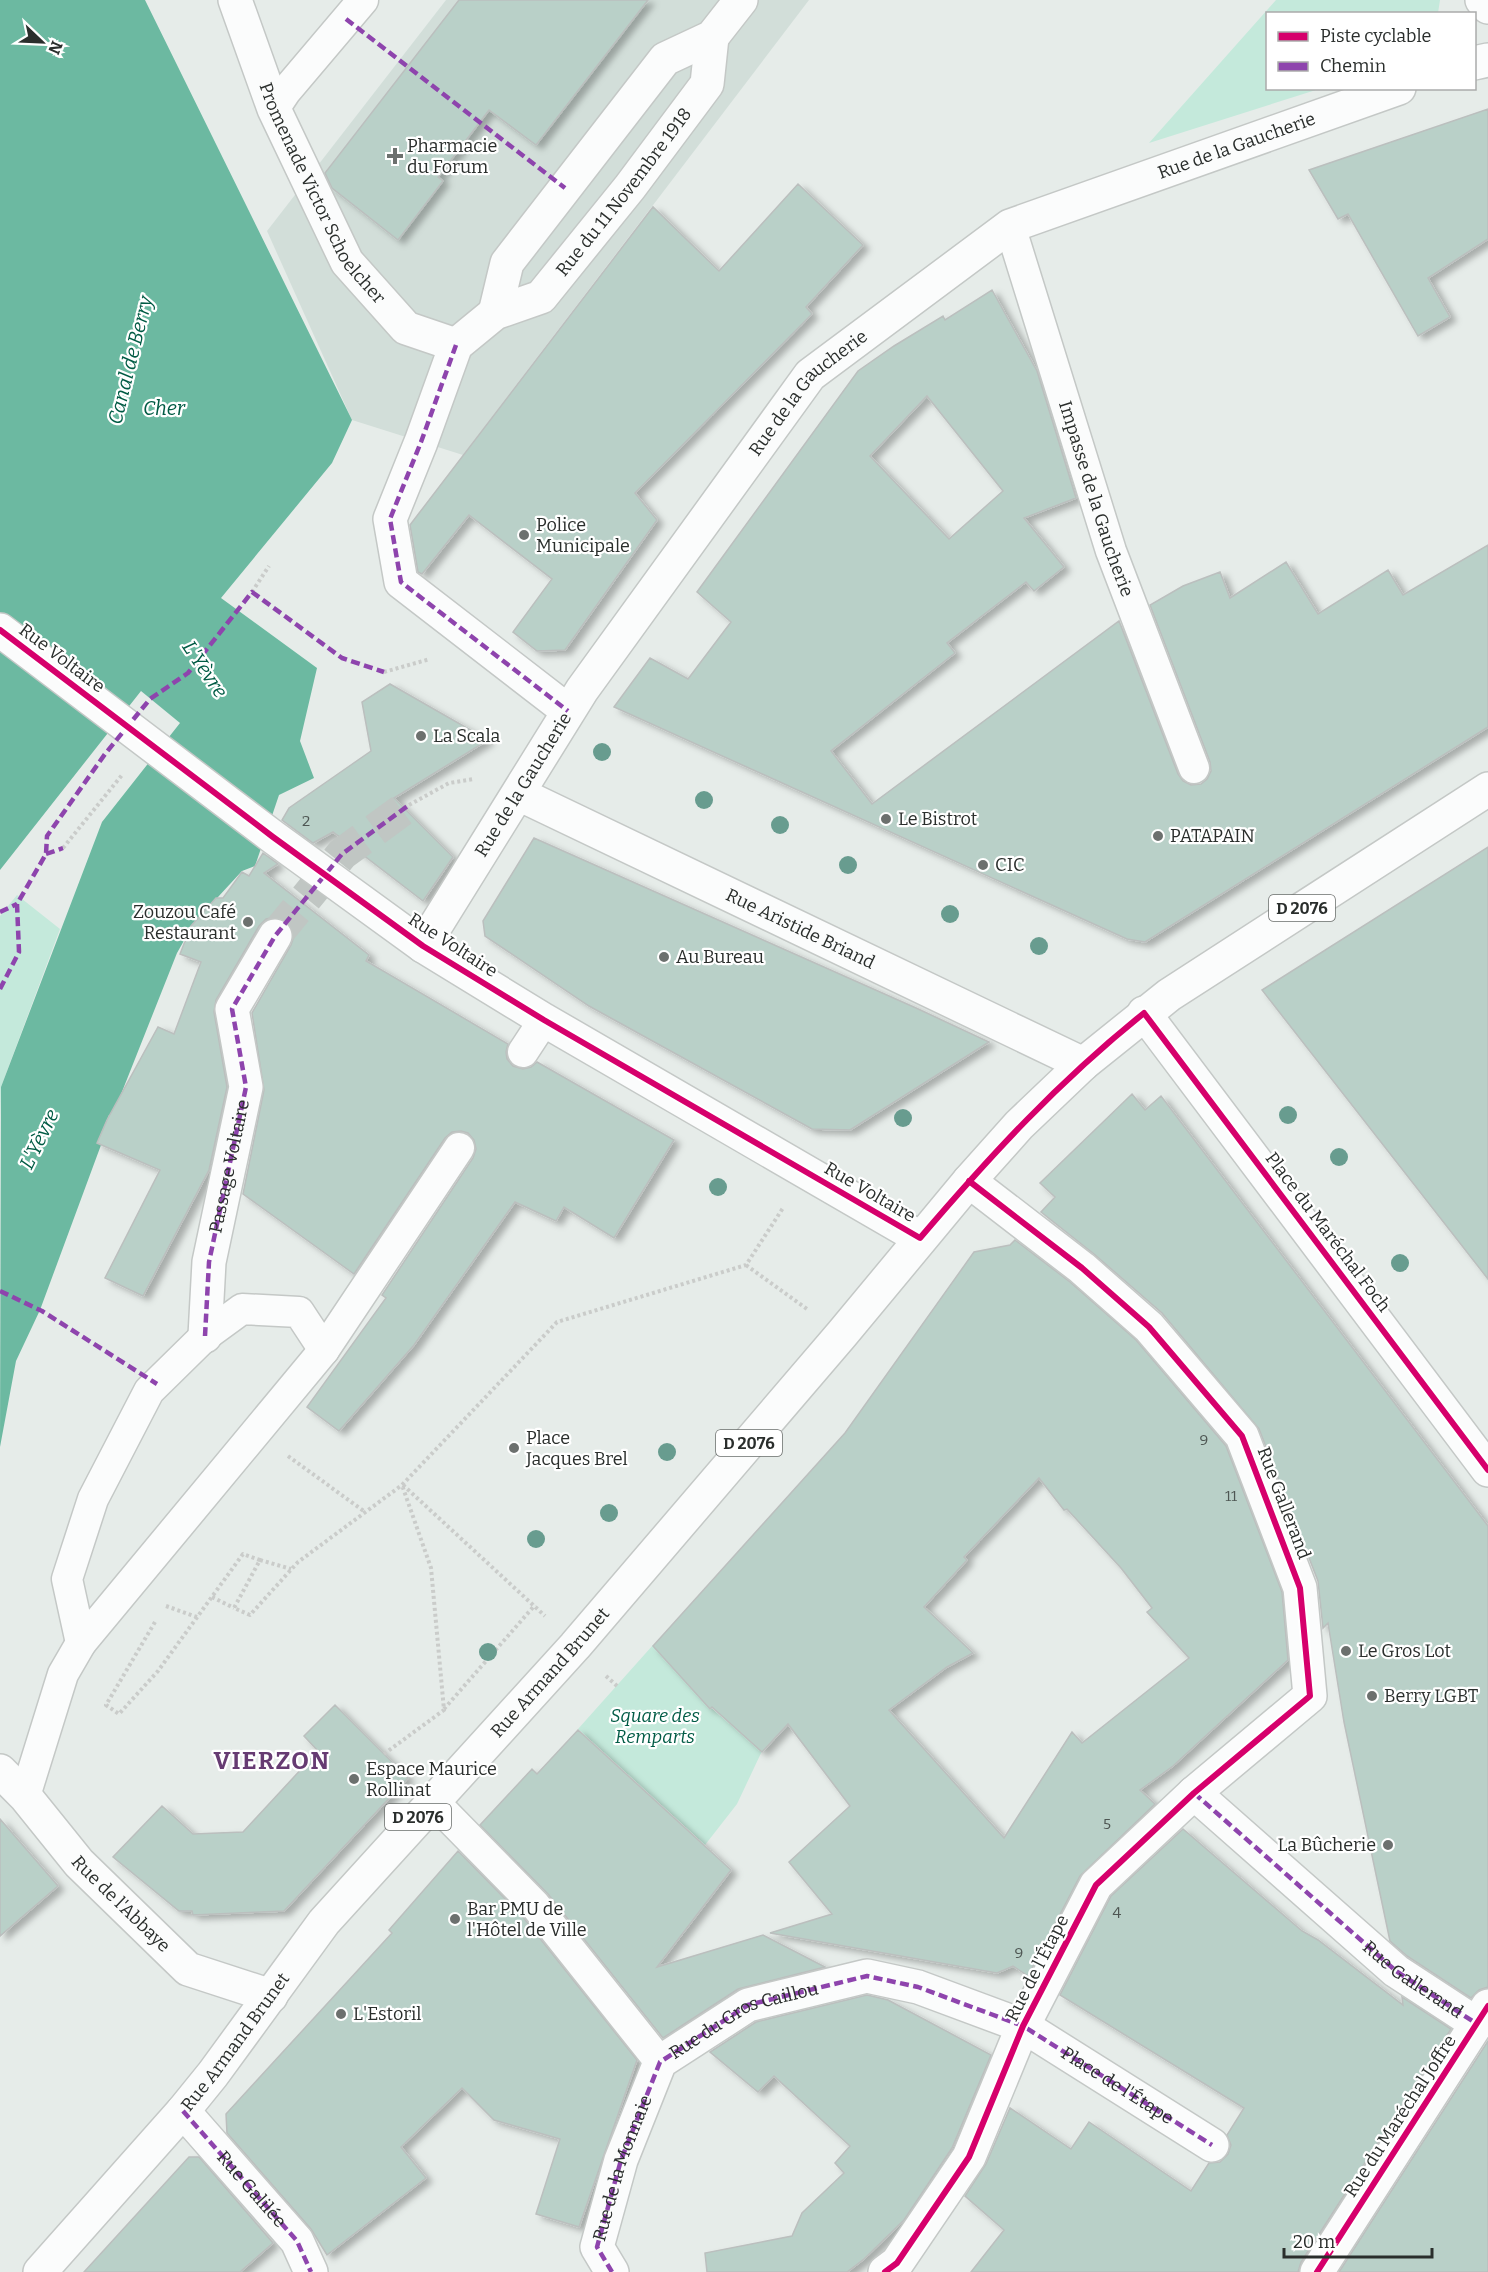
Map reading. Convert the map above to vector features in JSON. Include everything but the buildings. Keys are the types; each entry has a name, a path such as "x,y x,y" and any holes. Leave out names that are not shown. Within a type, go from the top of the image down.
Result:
{"street":[{"name":"Promenade Victor Schoelcher","path":"235,0 274,109 347,262 406,328 456,345"},
{"path":"495,313 507,263 665,59 712,37 741,0"},
{"path":"1482,0 1488,7"},
{"name":"Rue du 11 Novembre 1918","path":"456,345 495,313 541,297 630,187 707,84 712,37"},
{"name":"Rue de la Gaucherie","path":"423,945 519,794 568,711 810,375 1010,226 1393,90"},
{"path":"456,345 422,442 390,519 401,582 568,711"},
{"name":"Rue Voltaire","path":"0,630 273,837 423,945 544,1020 920,1238"},
{"name":"D 2076","path":"920,1238 1027,1117 1083,1064 1143,1013 1216,963 1488,789"},
{"name":"Rue Aristide Briand","path":"519,794 1083,1064"},
{"name":"Passage Voltaire","path":"205,1336 209,1262 246,1087 232,1009 276,936"},
{"name":"Place du Maréchal Foch","path":"1143,1013 1488,1470"},
{"name":"Rue Gallerand","path":"969,1181 1082,1268 1149,1327 1242,1436 1300,1588 1310,1696 1194,1793 1395,1971 1485,2012"},
{"name":"Rue Armand Brunet","path":"40,2272 183,2111 324,1922 575,1646 842,1334 920,1238"},
{"name":"Rue de l'Abbaye","path":"0,1771 25,1796 79,1863 188,1969 271,1996"},
{"name":"Rue de l'Étape","path":"896,2269 969,2157 1023,2026 1096,1885 1194,1793"},
{"name":"Rue du Gros Caillou","path":"660,2062 748,2005 867,1976 918,1987 1023,2026"},
{"name":"Rue du Maréchal Joffre","path":"1317,2272 1485,2012"},
{"name":"Place de l'Étape","path":"1023,2026 1212,2145"},
{"name":"Rue de la Monnaie","path":"612,2272 597,2247 621,2160 660,2062"},
{"name":"Rue Galilée","path":"183,2111 297,2241 311,2272"}],"lane":[{"path":"274,109 286,91 363,0"},
{"name":"Impasse de la Gaucherie","path":"1010,226 1111,552 1194,768"},
{"path":"523,1052 544,1020"},
{"path":"25,1796 63,1674 81,1643 324,1350 459,1148"},
{"path":"81,1643 67,1579 93,1499 149,1391 205,1336 242,1310 299,1312 324,1350"},
{"name":"Rue du Gros Caillou","path":"433,1801 535,1905 660,2062"}],"path":[{"path":"252,592 268,566"},
{"path":"384,672 434,658"},
{"path":"63,848 148,742"},
{"path":"409,805 448,783 476,779"},
{"path":"212,1597 250,1615 298,1562 402,1485 557,1322 746,1265 783,1208"},
{"path":"746,1265 842,1334"},
{"path":"304,1467 365,1512"},
{"path":"402,1485 510,1582"},
{"path":"402,1485 431,1568 444,1710"},
{"path":"159,1616 106,1705 119,1714 158,1671 243,1554 291,1570"},
{"path":"234,1608 260,1560"},
{"path":"158,1605 197,1617"},
{"path":"384,1754 444,1710 535,1605"}],"shaded area":[{"path":"446,0 809,0 463,455 352,420 267,231"}],"green space":[{"path":"1276,0 1440,0 1438,12 1266,12 1266,90 1316,90 1149,143"},
{"path":"17,895 60,929 1,1087 0,1118 0,916"},
{"name":"Square des Remparts","path":"653,1645 710,1707 762,1751 737,1804 705,1845 578,1729"}],"water":[{"name":"Cher","path":"0,0 145,0 352,420 332,463 221,598 317,668 300,741 314,778 279,795 255,866 242,871 194,923 177,953 112,1117 109,1115 97,1143 101,1145 40,1310 16,1361 0,1447 1,1087 102,822 180,723 141,691 0,870"}],"tunnel":[{"path":"275,936 342,854 409,805"}],"marked path":[{"path":"346,19 565,188"},
{"path":"456,345 390,519 401,582 568,711"},
{"path":"0,989 19,952 17,904 46,854 47,836 105,754 150,699 188,673 252,592 342,658 384,672"},
{"path":"205,1336 209,1262 246,1087 232,1009 275,936 342,854 409,805"},
{"path":"46,854 63,848"},
{"path":"0,912 17,904"},
{"path":"0,1291 42,1311 157,1384"},
{"path":"1194,1793 1396,1971 1477,2024"},
{"path":"612,2272 597,2247 621,2160 660,2062 748,2005 867,1976 918,1987 1023,2026 1212,2145"},
{"path":"183,2111 297,2241 311,2272"}],"cycle path":[{"path":"0,630 273,837 423,946 544,1020 920,1238 1026,1120 1144,1013 1488,1470"},
{"path":"885,2272 897,2263 969,2157 1023,2026 1096,1885 1194,1793 1310,1696 1300,1588 1242,1436 1149,1327 1082,1268 969,1181"},
{"path":"1317,2272 1488,2006"}],"place":[{"name":"Pharmacie du Forum","path":"395,156"},
{"name":"Police Municipale","path":"524,535"},
{"name":"La Scala","path":"421,736"},
{"name":"Le Bistrot","path":"886,819"},
{"name":"PATAPAIN","path":"1158,836"},
{"name":"CIC","path":"983,865"},
{"name":"Zouzou Café Restaurant","path":"248,922"},
{"name":"Au Bureau","path":"664,957"},
{"name":"Place Jacques Brel","path":"514,1448"},
{"name":"Le Gros Lot","path":"1346,1651"},
{"name":"Berry LGBT","path":"1372,1696"},
{"name":"Espace Maurice Rollinat","path":"354,1779"},
{"name":"La Bûcherie","path":"1388,1845"},
{"name":"Bar PMU de l'Hôtel de Ville","path":"455,1919"},
{"name":"L'Estoril","path":"341,2014"}],"district":[{"name":"VIERZON","path":"272,1761"}],"water label":[{"name":"Canal de Berry","path":"130,360"},
{"name":"L'Yèvre","path":"205,669"},
{"name":"L'Yèvre","path":"39,1139"}]}
